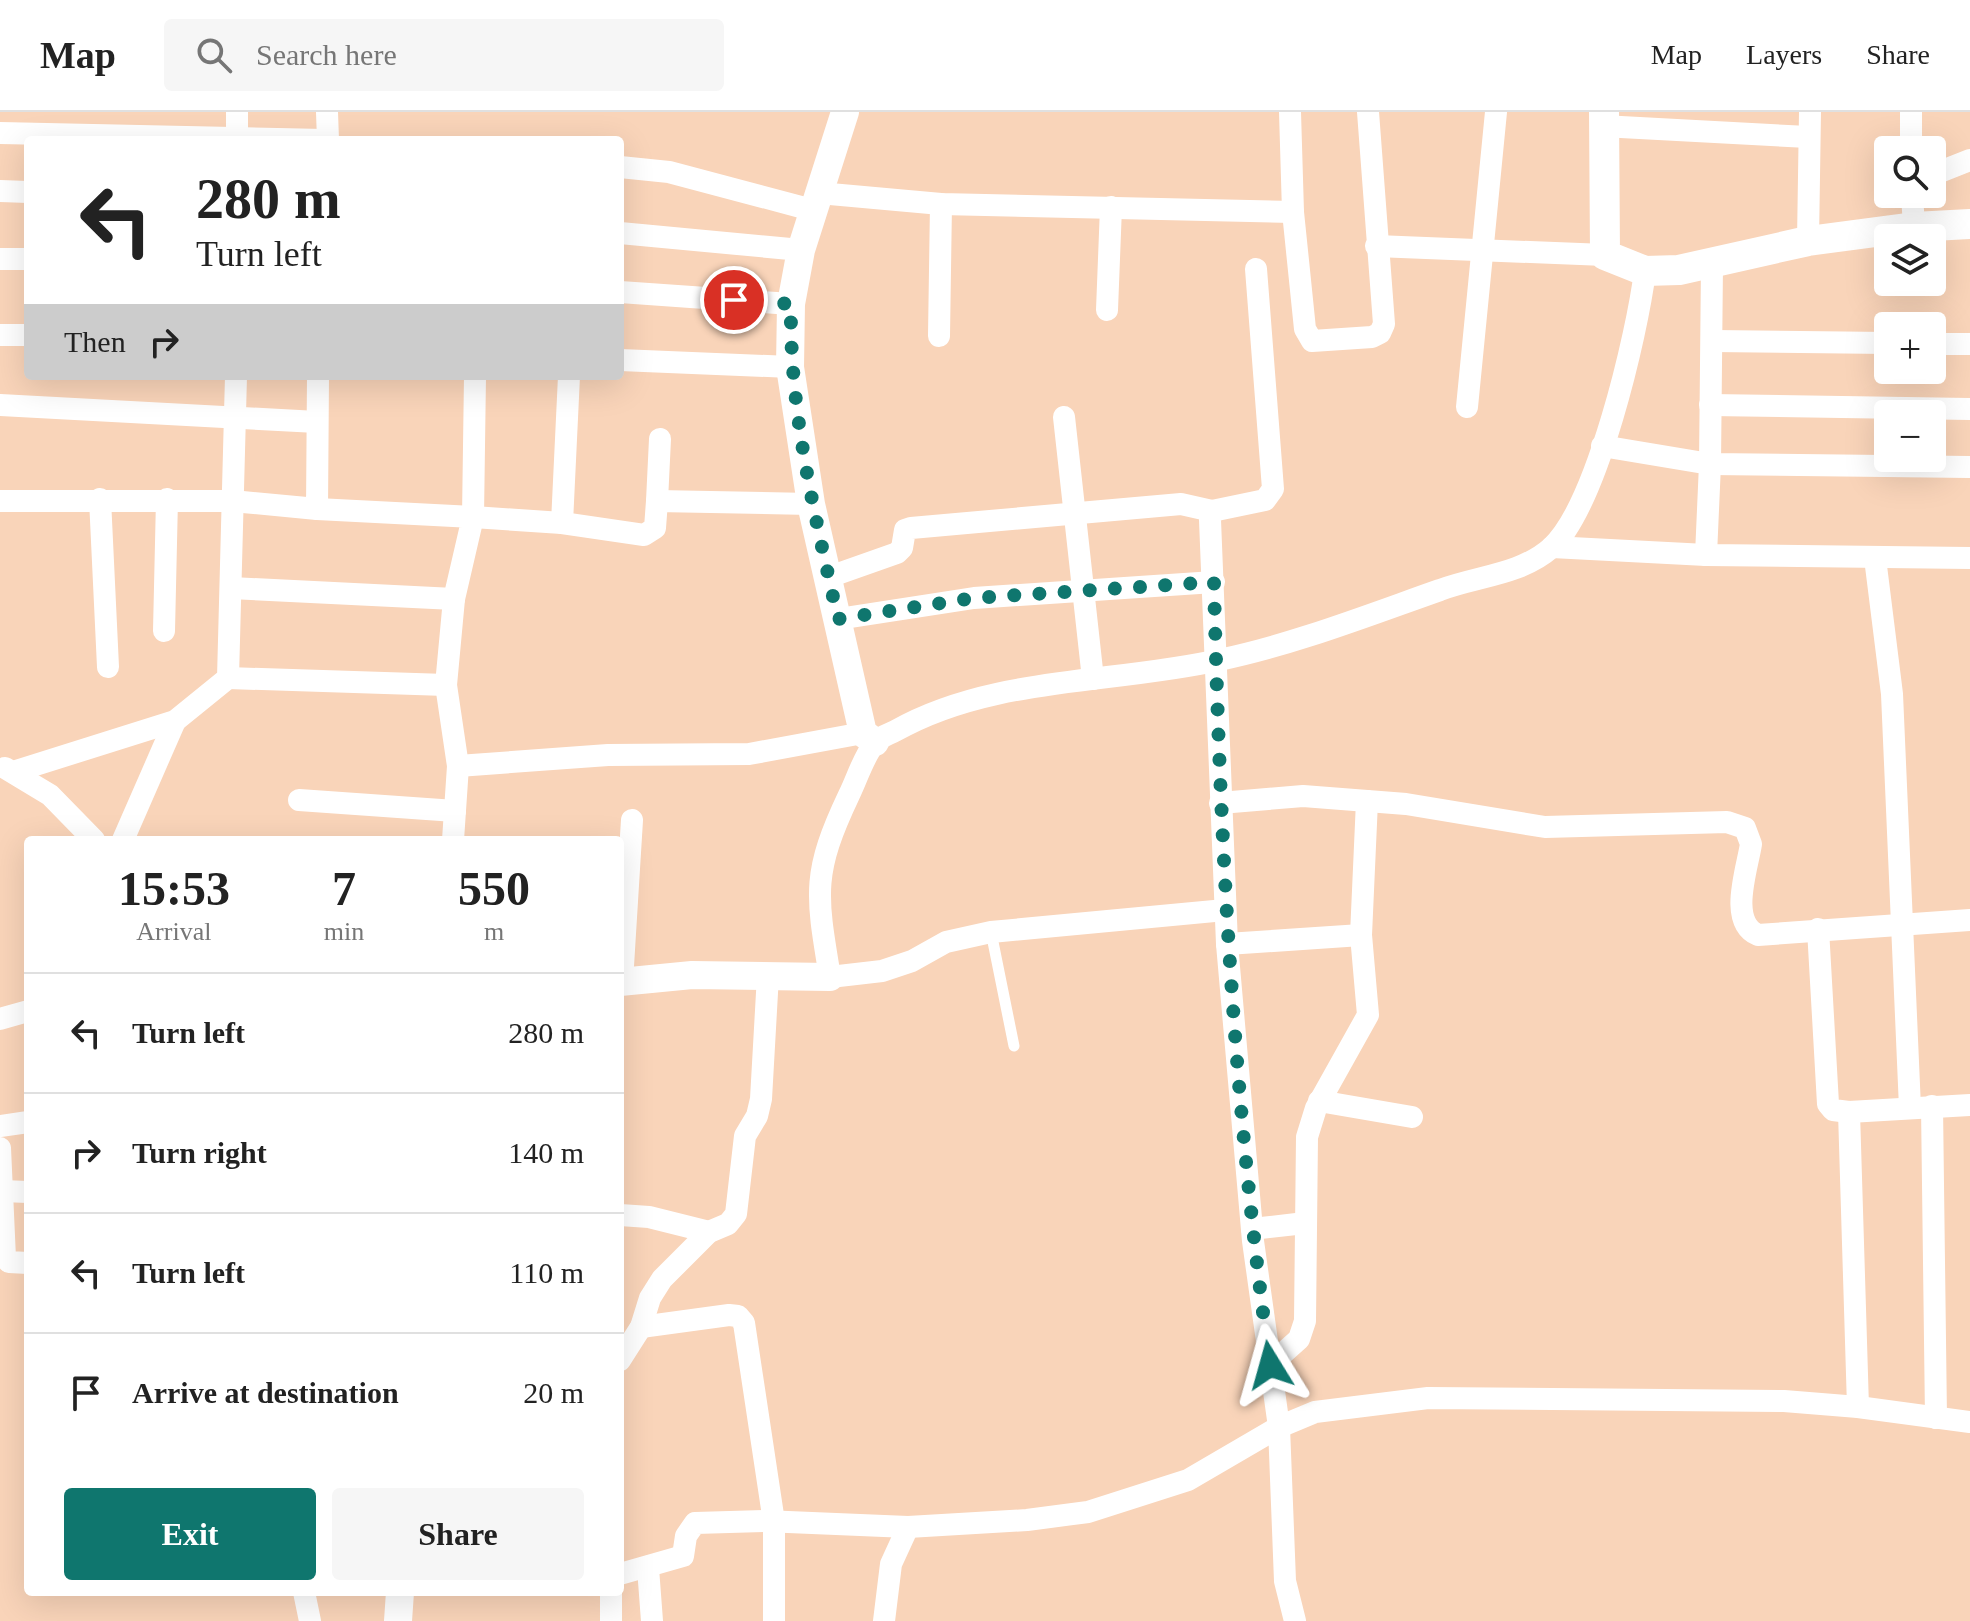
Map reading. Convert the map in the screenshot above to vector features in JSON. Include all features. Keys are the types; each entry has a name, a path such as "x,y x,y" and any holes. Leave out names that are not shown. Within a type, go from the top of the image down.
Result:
{"main road":[{"path":"1603,119 1605,255 1645,271 1712,264 1808,241 1874,232"},
{"path":"1946,225 1970,224"}],"street":[{"path":"237,112 237,136"},
{"path":"326,136 327,112"},
{"path":"830,977 818,898 819,874 826,843 869,737 811,504 790,367 791,304 801,250 845,112"},
{"path":"1290,112 1293,212 1305,329 1312,341 1372,337 1380,333 1384,324 1368,112"},
{"path":"1467,407 1496,112"},
{"path":"1771,135 1772,112"},
{"path":"1808,241 1810,112"},
{"path":"1911,112 1911,136"},
{"path":"1603,119 1808,137"},
{"path":"0,133 142,136"},
{"path":"1946,169 1970,160"},
{"path":"624,167 669,172 816,202 1293,212"},
{"path":"0,191 24,192"},
{"path":"939,336 941,204"},
{"path":"1107,310 1111,207"},
{"path":"624,233 801,250"},
{"path":"1376,246 1605,255"},
{"path":"0,259 24,259"},
{"path":"1706,555 1713,341 1712,264"},
{"path":"829,577 897,553 902,548 905,530 911,528 1181,504 1212,511 1265,500 1273,489 1256,269"},
{"path":"458,766 608,755 749,754 869,737 953,704 1216,661 1303,639 1442,589 1523,567 1552,547 1576,511 1626,373 1645,271"},
{"path":"624,292 791,304"},
{"path":"0,335 24,335"},
{"path":"1713,341 1874,343"},
{"path":"1946,344 1970,344"},
{"path":"624,360 790,367"},
{"path":"228,678 236,380"},
{"path":"317,509 318,380"},
{"path":"453,836 458,766 446,685 454,599 473,517 475,380"},
{"path":"562,523 569,380"},
{"path":"0,405 317,422"},
{"path":"1710,405 1970,409"},
{"path":"1064,417 1093,679"},
{"path":"0,501 232,501 562,523 644,535 655,528 660,439"},
{"path":"1602,446 1710,464 1970,467"},
{"path":"100,499 108,667"},
{"path":"164,631 167,499"},
{"path":"657,501 811,504"},
{"path":"1212,511 1227,944 1252,1229 1279,1427 1285,1581 1295,1621"},
{"path":"1552,547 1706,555 1970,558"},
{"path":"1875,558 1892,694 1904,922 1921,1107 1936,1418"},
{"path":"838,619 974,598 1214,582"},
{"path":"231,588 454,599"},
{"path":"6,769 175,721 228,678 446,685"},
{"path":"125,836 175,721"},
{"path":"6,769 50,795 90,836"},
{"path":"1220,803 1303,796 1367,801 1545,827 1727,822 1745,828 1751,844 1741,912 1750,932 1758,935 1904,922 1970,920"},
{"path":"299,800 455,811"},
{"path":"1270,1365 1299,1339 1305,1321 1307,1137 1319,1101 1368,1015 1361,935 1367,801"},
{"path":"624,938 632,820"},
{"path":"624,982 692,975 830,977 882,971 912,961 946,942 991,932 1225,910"},
{"path":"1818,929 1825,1094 1833,1110 1849,1112 1970,1105"},
{"path":"1227,944 1361,935"},
{"path":"624,1354 641,1327 650,1298 662,1279 709,1232 728,1224 739,1208 745,1136 757,1116 761,1099 761,1043 768,975"},
{"path":"0,1019 24,1012"},
{"path":"1319,1101 1412,1117"},
{"path":"1849,1112 1858,1407"},
{"path":"0,1126 24,1123"},
{"path":"0,1148 5,1258 9,1262 24,1263"},
{"path":"2,1191 24,1192"},
{"path":"624,1215 649,1217 709,1232"},
{"path":"1252,1229 1305,1223"},
{"path":"641,1327 729,1315 738,1316 744,1323 774,1522 774,1621"},
{"path":"624,1573 683,1556 686,1536 695,1523 774,1522 908,1527 1027,1520 1088,1512 1145,1497 1188,1480 1279,1427 1315,1412 1346,1405 1428,1398 1768,1401 1858,1407 1970,1422"},
{"path":"884,1621 891,1564 908,1527"},
{"path":"648,1568 652,1621"},
{"path":"305,1596 310,1621"},
{"path":"611,1596 611,1621"}],"lane":[{"path":"991,932 1014,1046"}],"route":[{"path":"734,300 791,304 790,367 811,504 838,619 974,598 1214,582 1217,740 1227,944 1253,1241 1270,1365"}]}
